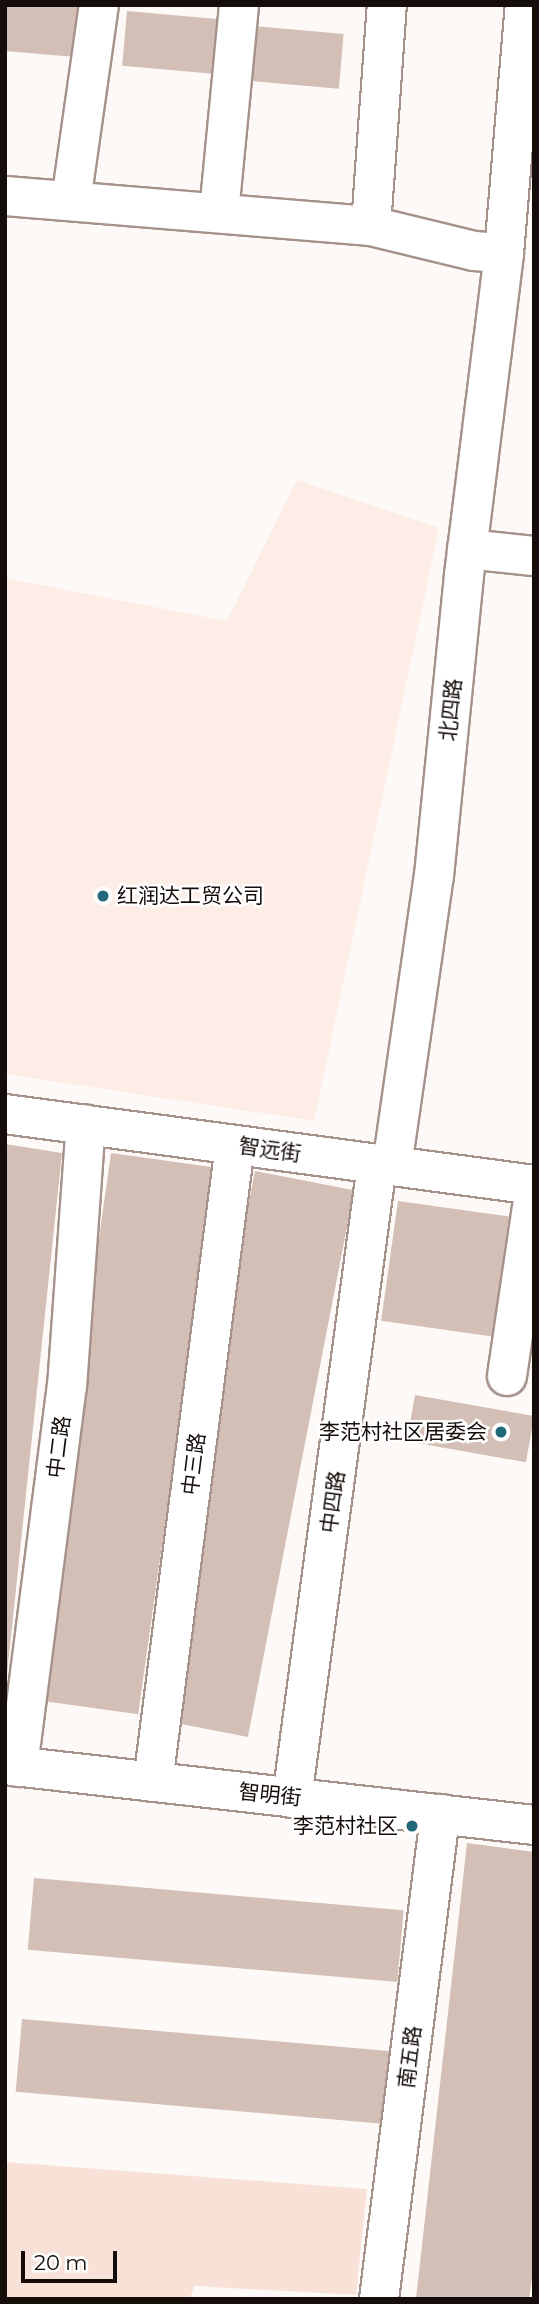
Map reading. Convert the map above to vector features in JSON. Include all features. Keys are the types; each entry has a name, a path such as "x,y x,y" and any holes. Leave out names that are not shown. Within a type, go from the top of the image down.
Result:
{"street":[{"path":"71,201 99,5"},
{"path":"219,213 239,5"},
{"path":"371,226 387,5"},
{"name":"北四路","path":"385,1165 434,876 467,549 504,253 525,5"},
{"path":"5,196 371,226 474,251 504,253"},
{"path":"467,549 534,556"},
{"name":"智远街","path":"5,1114 534,1185"},
{"name":"中二路","path":"11,1766 67,1387 86,1125"},
{"name":"中三路","path":"153,1782 235,1145"},
{"name":"中四路","path":"292,1798 385,1165"},
{"path":"507,1376 534,1193"},
{"name":"智明街","path":"11,1766 534,1825"},
{"name":"南五路","path":"379,2299 440,1814"}],"shaded area":[{"path":"297,480 439,528 314,1121 5,1074 5,578 227,621"},
{"path":"5,2162 367,2189 356,2295 194,2286 190,2299 5,2299"}],"building":[{"path":"5,5 91,5 87,58 5,51"},
{"path":"127,11 229,20 224,75 122,66"},
{"path":"242,25 344,34 339,89 237,80"},
{"path":"5,1144 62,1153 7,1674 5,1674"},
{"path":"111,1153 215,1168 138,1714 34,1700"},
{"path":"255,1171 354,1190 248,1737 149,1718"},
{"path":"398,1201 509,1217 492,1336 381,1321"},
{"path":"415,1395 534,1416 526,1462 407,1441"},
{"path":"467,1843 534,1852 534,2263 529,2299 416,2299"},
{"path":"34,1878 404,1910 397,1982 28,1950"},
{"path":"22,2019 392,2051 385,2124 16,2092"}],"place":[{"name":"红润达工贸公司","path":"103,896"},
{"name":"李范村社区居委会","path":"501,1432"},
{"name":"李范村社区","path":"412,1826"}]}
